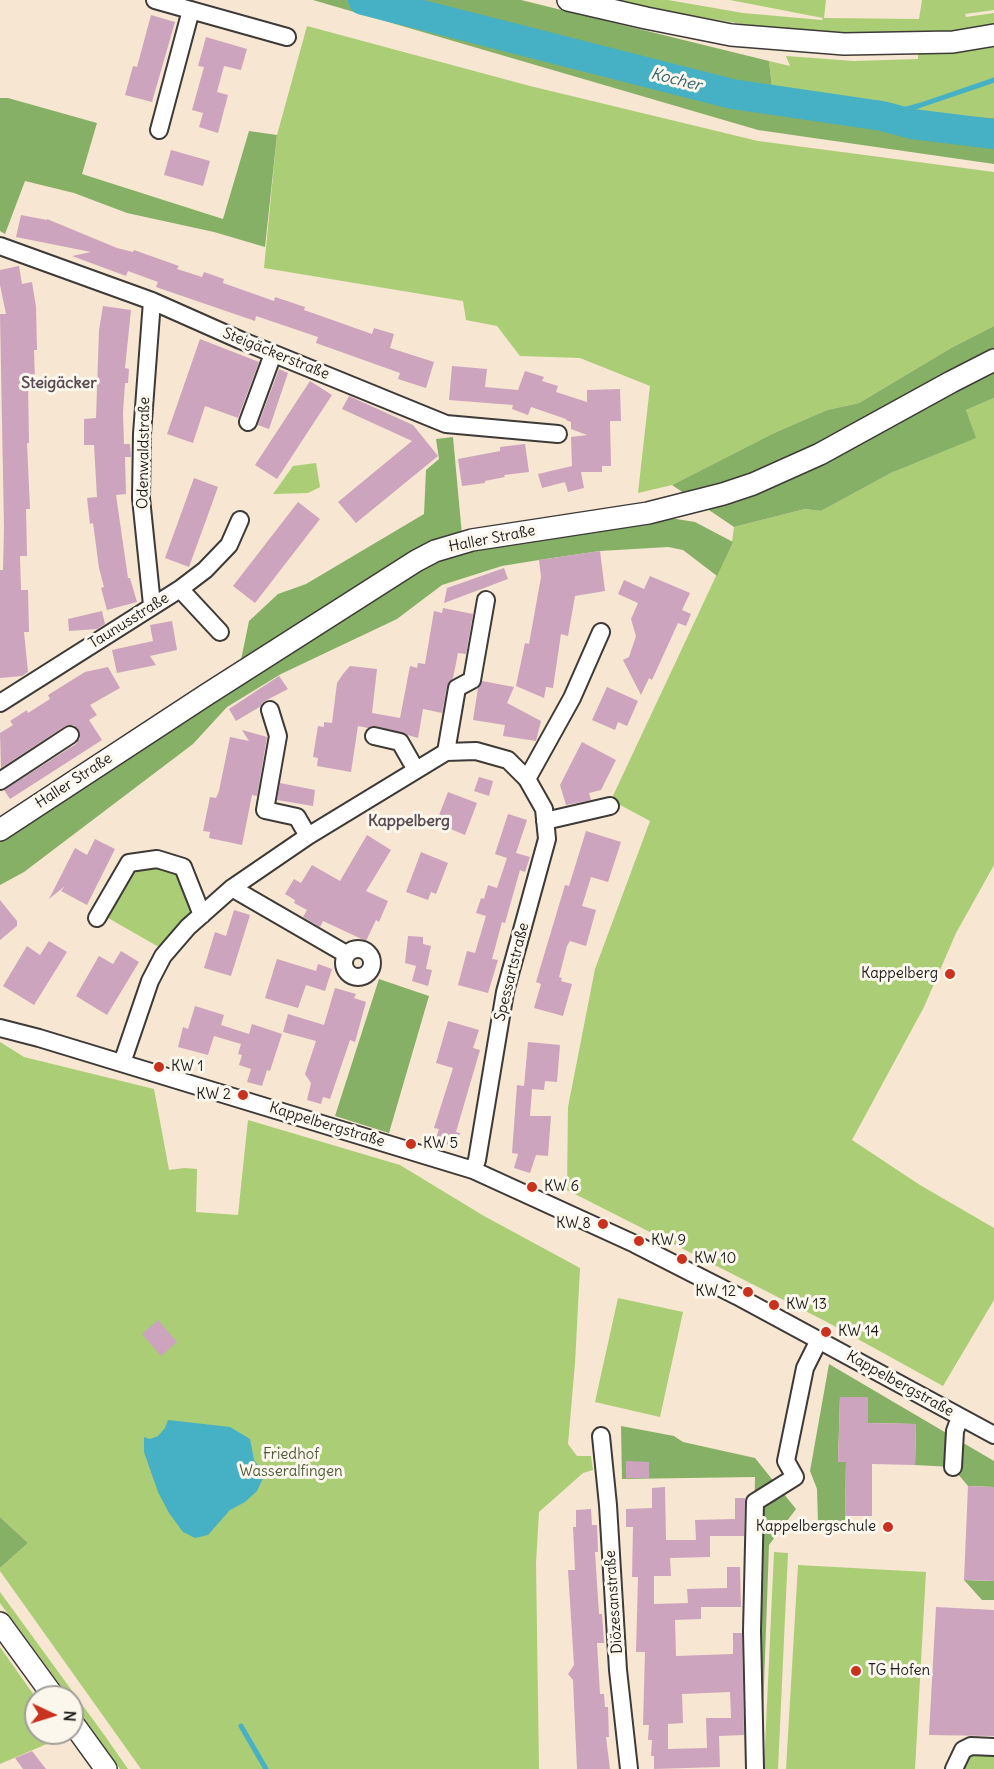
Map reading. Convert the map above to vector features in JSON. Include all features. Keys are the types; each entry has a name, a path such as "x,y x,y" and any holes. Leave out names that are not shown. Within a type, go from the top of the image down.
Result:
{"main road":[{"path":"568,0 731,35 844,44 953,42 994,35"},
{"name":"Haller Straße","path":"0,830 206,695 435,551 472,540 648,513 753,484 820,454 994,360"},
{"path":"0,1623 45,1685"},
{"path":"84,1739 106,1769"}],"street":[{"path":"155,0 287,37"},
{"path":"159,130 191,10"},
{"name":"Steigäckerstraße","path":"0,246 152,301 273,354 446,424 558,434"},
{"name":"Odenwaldstraße","path":"152,301 142,434 141,498 152,605"},
{"path":"248,422 273,354"},
{"name":"Taunusstraße","path":"0,703 180,589 205,570 229,545 240,520"},
{"path":"180,589 220,633"},
{"path":"446,752 457,688 472,680 486,600"},
{"path":"527,779 572,698 600,632"},
{"path":"270,710 278,736 265,810 297,817 308,836"},
{"path":"0,781 70,735"},
{"path":"374,736 400,742 416,770"},
{"name":"Spessartstraße","path":"122,1063 150,981 163,956 188,927 232,888 308,836 446,752 476,751 508,760 527,779 544,809 547,840 505,992 477,1160 473,1170"},
{"path":"545,821 610,806"},
{"path":"97,918 129,862 157,859 183,867 202,915"},
{"path":"232,888 346,954"},
{"name":"Kappelbergstraße","path":"0,1028 473,1170 635,1244 737,1296 994,1435"},
{"path":"755,1769 752,1632 755,1502 795,1477 786,1461 805,1368 819,1340"},
{"path":"952,1467 955,1431 960,1417"},
{"name":"Diözesanstraße","path":"601,1436 608,1505 618,1670 629,1769"},
{"path":"954,1769 963,1750 971,1746 994,1747"}],"green space":[{"path":"313,0 521,0 769,61 772,87 946,114 994,118 994,164 758,130"},
{"path":"614,0 668,0 743,13 822,20 823,18 730,0 826,0 824,18 919,19 922,0 994,0 994,10 965,14 966,17 994,13 994,27 933,33 822,32 742,24"},
{"path":"307,26 530,86 758,141 994,172 994,326 951,348 859,403 827,410 774,433 672,485 638,493 650,386 580,358 520,356 497,326 466,320 463,301 264,268 277,135"},
{"path":"994,46 994,118 946,114 772,87 769,61 790,66 786,56 854,61 918,59 918,53"},
{"path":"0,98 8,98 97,123 82,174 223,219 249,131 277,135 265,247 214,232 127,213 74,193 25,181 5,234 0,231"},
{"path":"994,326 994,398 966,410 976,438 891,473 821,511 805,509 734,527 672,485 774,433 827,410 859,403 951,348"},
{"path":"994,398 994,865 956,933 924,1007 852,1140 920,1185 994,1228 994,1300 943,1386 825,1321 567,1190 568,1107 595,969 650,821 611,800 732,542 734,527 805,509 821,511 891,473 975,438 966,410"},
{"path":"453,437 462,535 241,660 249,621 278,594 306,584 424,514 426,470 439,459 436,439"},
{"path":"316,463 320,487 308,493 273,494 293,466"},
{"path":"658,516 695,522 733,542 717,576 683,550 668,547 600,551 502,566 442,585 397,619 281,674 227,707 193,744 24,872 0,885 0,837 401,581 468,545"},
{"path":"156,864 179,869 197,913 164,950 103,915 132,866"},
{"path":"379,979 429,996 389,1133 335,1116"},
{"name":"Friedhof Wasseralfingen","path":"0,1042 24,1057 154,1089 169,1170 197,1169 196,1212 238,1215 248,1120 400,1165 484,1216 580,1268 568,1444 577,1456 591,1456 593,1470 583,1473 539,1512 536,1563 539,1769 141,1769 84,1689 84,1685 81,1685 0,1571 0,1568 28,1543 0,1517"},
{"path":"618,1298 683,1312 660,1417 595,1402"},
{"path":"829,1364 994,1461 994,1487 968,1486 952,1467 915,1465 916,1424 868,1423 868,1397 840,1397 838,1462 846,1462 845,1524 818,1523 817,1489 810,1471"},
{"path":"621,1426 674,1436 683,1442 755,1458 796,1509 769,1545 762,1741 752,1631 755,1477 622,1479"},
{"path":"0,1517 28,1543 0,1568"},
{"path":"774,1552 788,1553 778,1769 764,1769"},
{"name":"TG Hofen","path":"798,1565 926,1572 915,1769 786,1769"},
{"path":"964,1580 994,1581 994,1600 982,1600"},
{"path":"0,1592 68,1685 60,1685 0,1603"},
{"path":"0,1647 27,1685 24,1685 24,1745 44,1745 0,1764"},
{"path":"84,1707 128,1769 120,1769 84,1718"},
{"path":"994,1751 994,1769 958,1769 965,1752"}],"water":[{"path":"168,1420 230,1427 250,1439 254,1460 265,1474 257,1491 245,1502 230,1510 208,1535 195,1538 183,1532 169,1513 158,1492 144,1452 144,1437 150,1439 158,1436"}],"building":[{"path":"151,15 175,22 152,102 125,95 133,66 137,67"},
{"path":"206,37 247,49 241,70 224,66 217,92 228,95 218,133 199,127 203,113 192,110 204,67 198,66"},
{"path":"171,150 210,161 203,186 164,175"},
{"path":"21,215 47,219 117,248 133,252 134,250 202,277 204,272 224,279 223,283 274,301 275,297 305,307 304,310 372,334 374,328 394,334 390,348 434,362 426,388 398,379 400,373 316,343 318,337 256,316 255,321 156,287 158,282 128,271 126,276 72,256 91,252 16,237"},
{"path":"19,266 22,284 32,282 36,307 37,350 34,350 35,382 28,383 29,443 27,443 30,509 26,509 27,556 20,556 21,590 28,590 29,632 24,632 28,672 22,676 0,678 0,570 3,570 4,528 0,314 6,314 0,285 0,270"},
{"path":"103,306 131,310 125,368 129,369 128,383 125,383 123,413 124,444 130,444 131,457 125,457 126,494 116,495 128,578 130,578 137,602 107,610 101,588 104,587 93,523 90,524 87,498 97,497 94,445 84,445 84,419 96,418 99,330"},
{"path":"200,339 259,362 238,418 205,406 193,443 167,434"},
{"path":"452,366 487,369 485,387 518,390 525,371 544,377 542,381 558,386 556,392 587,402 587,390 620,389 621,421 610,421 611,466 602,466 602,472 581,472 584,488 568,492 565,482 542,488 538,474 572,466 571,437 587,435 571,429 571,422 566,419 531,407 528,415 512,409 513,405 449,400"},
{"path":"279,369 288,373 269,429 258,425"},
{"path":"310,381 332,395 277,479 255,465"},
{"path":"349,396 413,425 438,456 356,523 338,502 412,441 342,409"},
{"path":"525,444 529,472 504,475 505,477 485,481 485,483 462,486 458,459 500,451 500,447"},
{"path":"194,478 218,487 189,567 165,558"},
{"path":"298,502 320,519 255,603 233,586"},
{"path":"600,551 605,591 575,596 568,636 561,634 553,688 546,687 544,698 516,686 525,643 529,644 541,577 539,560"},
{"path":"504,568 508,579 444,603 447,588"},
{"path":"650,576 690,593 682,610 691,614 686,626 678,623 652,680 649,678 641,695 623,660 629,657 636,636 631,619 638,603 618,594 624,580 644,589"},
{"path":"443,608 473,614 466,654 458,653 453,678 447,686 442,713 423,709 418,738 376,726 368,728 358,726 351,772 317,766 318,758 313,757 318,726 324,727 324,722 332,723 337,683 343,674 350,666 377,669 372,713 400,718 410,666 417,668 418,663 425,664 434,611 442,613"},
{"path":"102,611 105,624 97,629 69,631 68,619"},
{"path":"172,621 177,650 150,656 156,665 117,673 112,650 153,641 150,625"},
{"path":"108,667 120,688 90,705 97,715 89,720 102,740 10,799 4,790 76,744 80,739 80,734 74,725 65,726 1,768 0,733 13,725 10,721 50,699 48,695 85,672"},
{"path":"279,676 288,689 263,702 261,706 236,721 229,709"},
{"path":"482,681 514,687 507,703 541,721 536,741 503,736 505,725 473,720 478,688"},
{"path":"607,687 638,701 627,726 618,722 615,730 592,720"},
{"path":"242,730 267,737 257,796 252,795 242,845 209,838 210,832 203,831 210,797 216,798 219,791 230,737 249,741"},
{"path":"582,742 616,760 601,790 589,793 591,800 566,805 560,785"},
{"path":"479,777 493,781 489,796 474,791"},
{"path":"280,783 315,790 313,806 277,800"},
{"path":"448,792 477,803 465,835 436,823"},
{"path":"508,814 527,820 516,853 530,857 525,872 520,870 505,923 502,922 492,959 498,960 488,993 458,985 467,951 475,953 486,916 476,913 481,898 484,899 488,885 497,888 507,858 495,854"},
{"path":"586,831 621,842 608,882 591,877 582,906 596,910 586,946 570,941 567,946 559,977 562,978 561,981 572,984 563,1016 534,1008 541,984 536,982 565,885 569,886"},
{"path":"367,835 391,850 366,891 388,901 379,922 376,920 366,941 323,921 320,927 303,917 307,910 294,903 295,900 285,894 294,879 301,883 312,865 340,881"},
{"path":"95,839 115,849 87,905 61,891 65,886 49,899 75,848 87,855"},
{"path":"421,852 448,863 436,894 431,892 428,900 406,892"},
{"path":"0,900 17,921 17,926 0,940"},
{"path":"234,910 250,915 231,976 204,968 215,932 226,936"},
{"path":"408,936 423,937 423,944 431,946 426,969 432,970 428,986 412,981 416,966 420,967 405,963"},
{"path":"49,941 67,952 34,1005 3,986 27,946 40,955"},
{"path":"121,951 139,962 107,1015 76,996 99,956 113,964"},
{"path":"277,959 316,971 318,964 332,969 325,991 306,985 298,1008 265,998"},
{"path":"335,988 356,994 354,998 366,1002 355,1042 350,1040 330,1099 323,1097 321,1104 307,1100 311,1083 305,1074 316,1041 283,1032 288,1014 324,1025"},
{"path":"195,1006 224,1015 221,1025 249,1034 252,1024 282,1034 270,1071 267,1070 262,1086 247,1082 251,1069 239,1065 242,1055 238,1054 241,1044 214,1036 208,1055 178,1047 183,1027 188,1029"},
{"path":"448,1021 479,1030 473,1048 480,1050 456,1132 460,1133 455,1147 435,1141 439,1129 434,1128 453,1068 436,1063"},
{"path":"528,1042 560,1045 557,1082 545,1081 544,1090 532,1089 530,1116 551,1116 548,1156 536,1155 530,1173 514,1168 518,1154 512,1153 517,1085 524,1086"},
{"path":"158,1320 177,1342 161,1356 142,1334"},
{"path":"840,1397 868,1397 868,1423 916,1424 915,1465 872,1464 872,1516 845,1516 846,1462 838,1462"},
{"path":"626,1461 649,1462 649,1478 626,1478"},
{"path":"968,1486 994,1487 994,1581 964,1580"},
{"path":"665,1487 666,1540 696,1540 695,1520 735,1519 735,1498 745,1498 744,1536 710,1536 710,1557 670,1558 671,1576 654,1576 654,1604 688,1603 687,1589 727,1588 727,1567 740,1567 741,1607 701,1607 701,1619 675,1620 676,1656 733,1654 733,1633 742,1633 744,1735 719,1736 720,1767 654,1769 654,1756 651,1756 652,1740 648,1740 649,1725 643,1725 645,1652 636,1652 638,1577 632,1577 633,1527 626,1527 626,1509 652,1508 652,1488","holes":["730,1692 731,1718 706,1718 707,1748 668,1749 668,1724 683,1723 682,1694"]},
{"path":"591,1509 592,1525 597,1525 598,1552 595,1552 599,1614 602,1614 604,1643 597,1643 600,1694 604,1694 605,1707 608,1707 609,1737 606,1737 610,1769 577,1769 573,1680 568,1674 574,1665 568,1570 575,1570 573,1527 576,1527 576,1510"},
{"path":"936,1607 994,1610 994,1736 929,1735"},
{"path":"32,1751 46,1769 23,1769 15,1758"}],"waterway":[{"name":"Kocher","path":"363,0 732,94 882,116 912,124 994,134"},
{"path":"882,116 994,80"},
{"path":"241,1726 266,1769"}],"place":[{"name":"Kappelberg","path":"950,974"},
{"name":"KW 1","path":"159,1067"},
{"name":"KW 2","path":"243,1095"},
{"name":"KW 5","path":"411,1144"},
{"name":"KW 6","path":"532,1187"},
{"name":"KW 8","path":"603,1224"},
{"name":"KW 9","path":"639,1241"},
{"name":"KW 10","path":"682,1259"},
{"name":"KW 12","path":"748,1292"},
{"name":"KW 13","path":"774,1305"},
{"name":"KW 14","path":"826,1332"},
{"name":"Kappelbergschule","path":"888,1527"},
{"name":"TG Hofen","path":"856,1671"}],"district":[{"name":"Steigäcker","path":"59,383"},
{"name":"Kappelberg","path":"409,821"}]}
